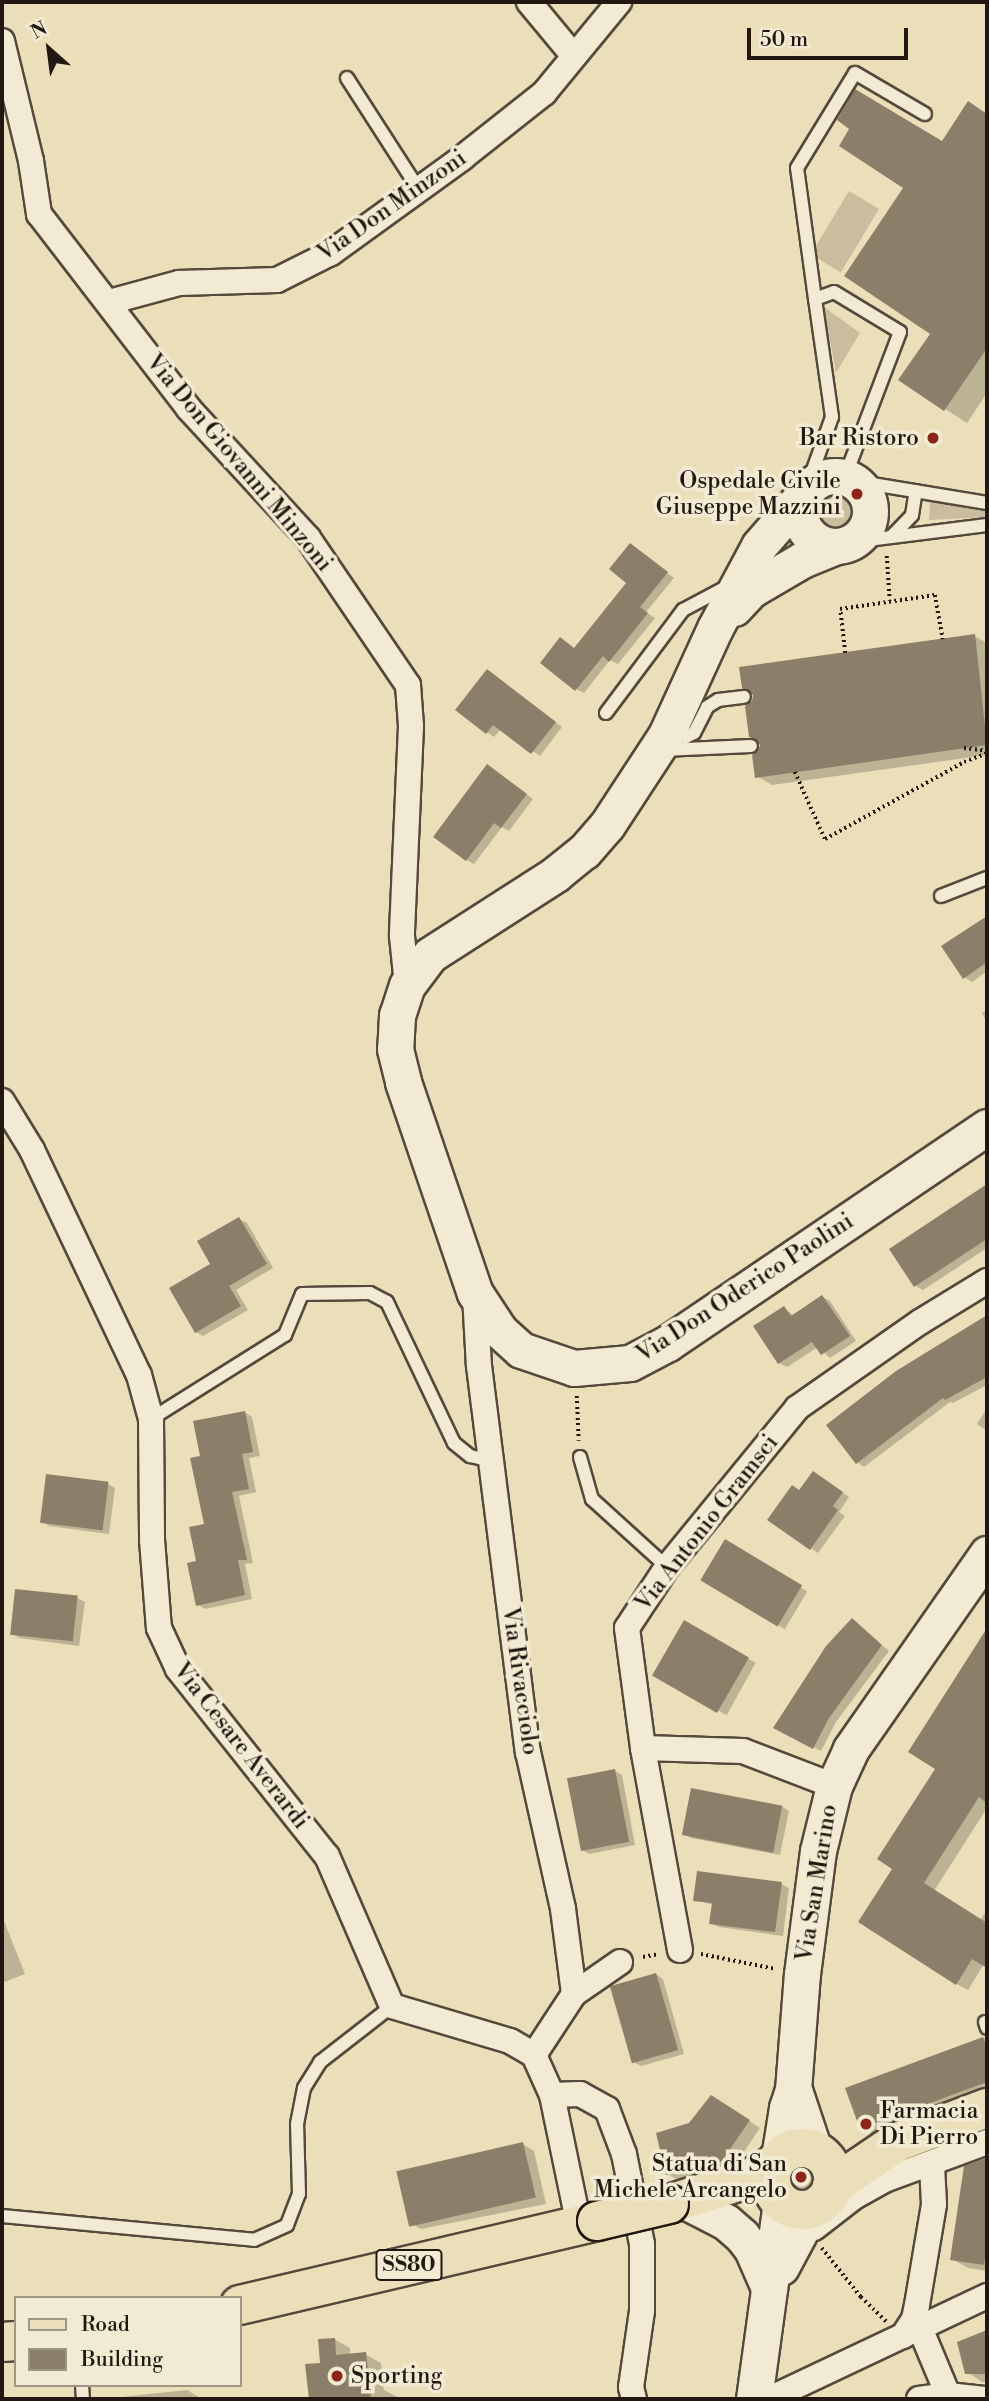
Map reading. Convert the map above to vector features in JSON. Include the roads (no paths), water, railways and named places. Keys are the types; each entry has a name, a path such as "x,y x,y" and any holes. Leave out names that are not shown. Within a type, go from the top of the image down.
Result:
{"main road":[{"name":"SS80","path":"242,2305 676,2202 715,2205 739,2199 791,2171 897,2142 987,2108"},
{"name":"SS80","path":"791,2171 794,2209 814,2216 897,2142"},
{"path":"791,2171 831,2166 814,2216"}],"street":[{"path":"530,2 573,55"},
{"name":"Via Don Minzoni","path":"109,302 179,284 276,279 331,253 544,93 619,2"},
{"name":"Via Don Giovanni Minzoni","path":"2,41 31,161 39,214 109,302 188,410 308,538 408,685 411,726 402,936 407,985"},
{"path":"822,478 850,479 869,500 868,524 843,545 802,560 751,590 715,628 759,546 805,493 822,478"},
{"path":"805,493 799,513 802,523 814,540 843,545"},
{"name":"Via Don Oderico Paolini","path":"715,628 661,743 623,805 583,851 556,874 451,939 430,955 407,985 397,1015 395,1049 402,1083 475,1293 500,1332 522,1350 574,1368 629,1363 668,1343 987,1127"},
{"name":"Via Cesare Averardi","path":"2,1101 32,1150 139,1375 151,1419 152,1540 159,1628 177,1669 327,1856 392,2006"},
{"name":"Via Antonio Gramsci","path":"680,1950 643,1748 627,1628 667,1567 797,1408 920,1322 987,1281"},
{"name":"Via Rivacciolo","path":"475,1293 478,1366 528,1752 563,1909 575,1994"},
{"name":"Via San Marino","path":"791,2171 793,2090 803,1974 818,1851 834,1786 851,1749 987,1554"},
{"path":"643,1748 743,1751 834,1786"},
{"path":"534,2055 575,1994 620,1962"},
{"path":"392,2006 510,2041 534,2055 552,2095 588,2223"},
{"path":"552,2095 580,2094 607,2109 624,2154 642,2244 642,2311 631,2387 634,2399"},
{"path":"769,2288 814,2216 837,2208 871,2188 987,2142"},
{"path":"932,2165 934,2204 914,2323 948,2395"},
{"path":"754,2399 769,2288 791,2171"},
{"path":"676,2202 726,2222 742,2236 752,2249 769,2288"},
{"path":"769,2399 914,2323 947,2316 987,2296"},
{"path":"919,2399 948,2395 987,2399"}],"lane":[{"path":"805,493 832,417 797,168 855,73 925,114"},
{"path":"347,78 418,188"},
{"path":"815,299 834,292 900,332 850,479 987,503"},
{"path":"892,536 912,515 916,491"},
{"path":"843,545 892,536 987,525"},
{"path":"606,713 683,610 742,579"},
{"path":"661,743 694,733 707,707 718,700 744,697"},
{"path":"661,743 751,746"},
{"path":"941,895 987,878"},
{"path":"151,1419 285,1335 302,1294 370,1293 387,1301 454,1443 470,1456 491,1461"},
{"path":"579,1457 592,1499 667,1567"},
{"path":"2,2216 254,2240 287,2225 299,2194 296,2124 304,2088 320,2062 392,2006"}],"place":[{"name":"Bar Ristoro","path":"933,438"},
{"name":"Ospedale Civile Giuseppe Mazzini","path":"857,494"},
{"name":"Farmacia Di Pierro","path":"866,2124"},
{"name":"Statua di San Michele Arcangelo","path":"801,2177"},
{"name":"Sporting","path":"337,2376"}]}
